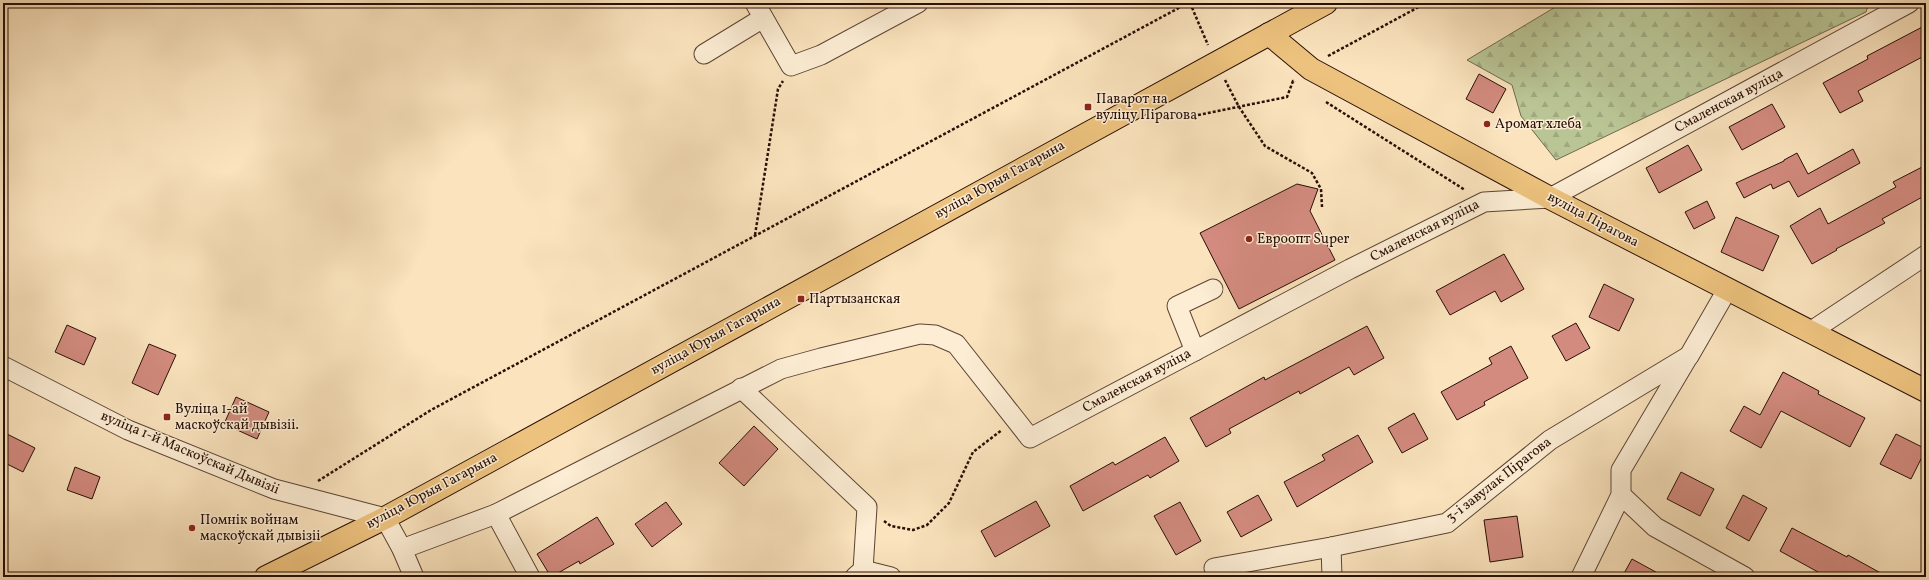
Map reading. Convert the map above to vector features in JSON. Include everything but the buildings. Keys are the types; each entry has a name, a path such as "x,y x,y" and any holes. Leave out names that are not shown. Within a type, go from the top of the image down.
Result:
{"main road":[{"name":"вуліца Юрыя Гагарына","path":"266,577 384,518 1326,3"},
{"name":"вуліца Пірагова","path":"1269,34 1311,69 1550,198 1926,391"}],"street":[{"path":"704,54 759,10 792,66 821,55 918,3"},
{"name":"Смаленская вуліца","path":"1016,420 1030,438 1350,269 1484,202 1550,198 1909,3"},
{"path":"1810,332 1926,254"},
{"path":"1195,351 1177,306 1213,289"},
{"name":"3-і завулак Пірагова","path":"1214,568 1331,547 1447,523 1550,440 1689,356 1727,290"},
{"path":"402,549 496,514 741,388 781,369 920,334 935,335 956,344 1016,420"},
{"path":"1581,577 1621,495 1621,470 1689,356"},
{"name":"вуліца 1-й Маскоўскай Дывізіі","path":"3,366 128,430 274,489 295,496 384,518"},
{"path":"741,388 867,507 859,573 891,577"},
{"path":"1621,495 1655,527 1745,577"},
{"path":"496,514 530,577"},
{"path":"384,518 402,549 414,577"},
{"path":"1331,547 1332,577"}],"path":[{"path":"295,496 431,410 1189,3 1215,63 1239,107 1265,146 1312,173 1321,188 1322,207"},
{"path":"1328,56 1426,3"},
{"path":"755,235 778,89 792,66"},
{"path":"1198,115 1287,97 1293,82 1300,86"},
{"path":"1320,98 1484,202"},
{"path":"867,507 891,526 913,530 927,524 949,503 973,452 1016,420"}],"green space":[{"path":"1562,3 1869,3 1866,12 1556,160 1521,116 1512,85 1467,60"}],"place":[{"name":"Паварот на вуліцу Пірагова","path":"1088,107"},
{"name":"Аромат хлеба","path":"1487,124"},
{"name":"Евроопт Super","path":"1249,239"},
{"name":"Партызанская","path":"801,299"},
{"name":"Вуліца 1-ай маскоўскай дывізіі.","path":"167,417"},
{"name":"Помнік войнам маскоўскай дывізіі","path":"192,528"}]}
